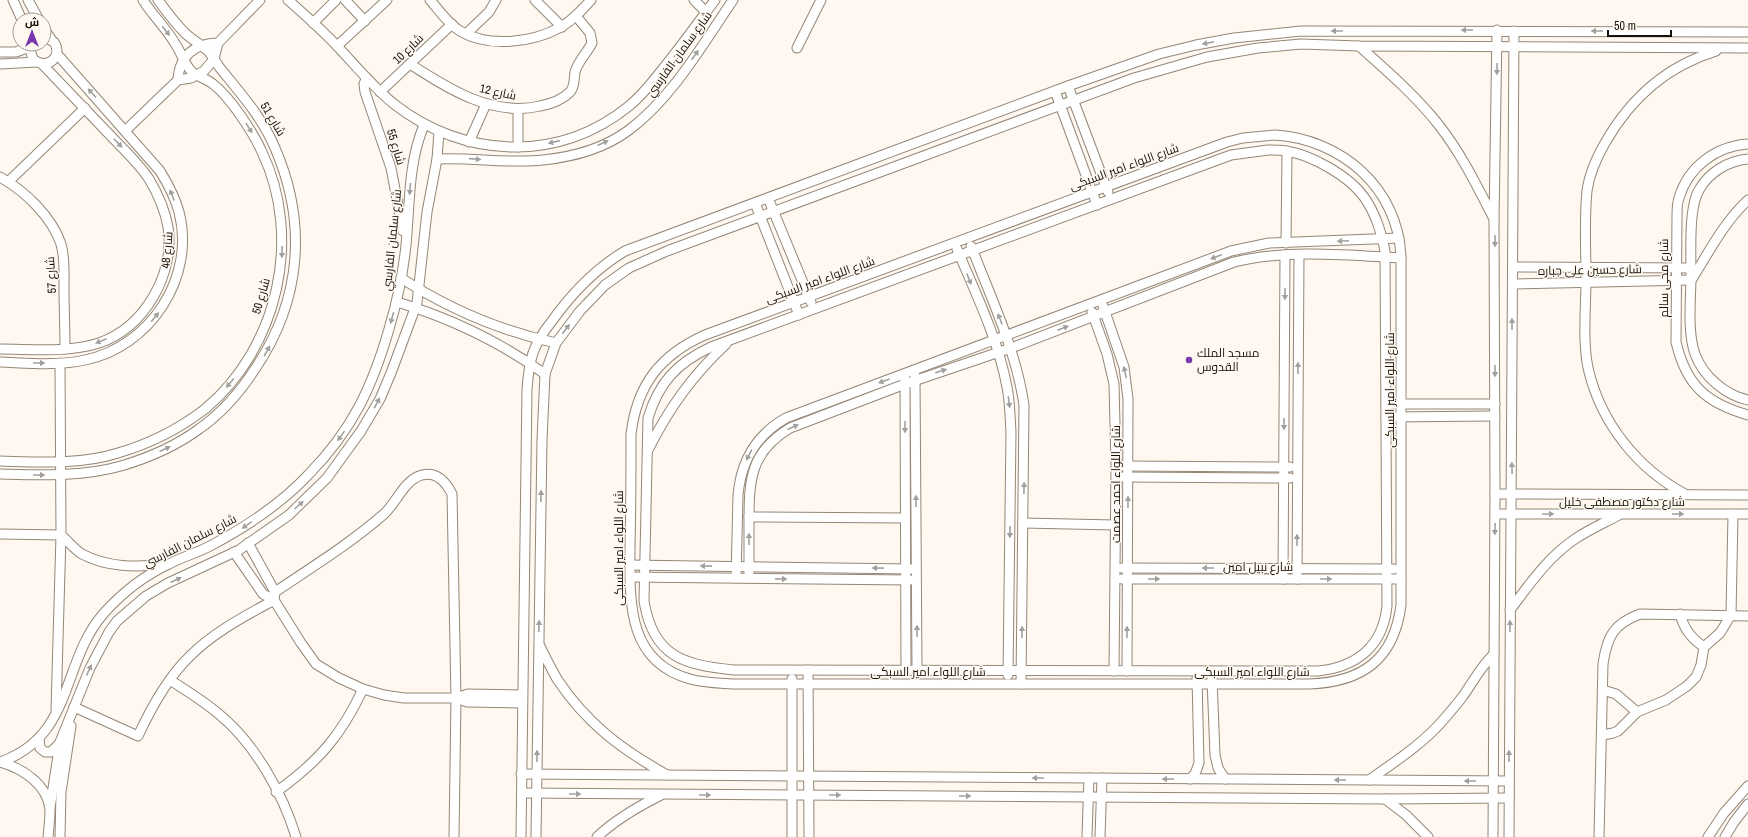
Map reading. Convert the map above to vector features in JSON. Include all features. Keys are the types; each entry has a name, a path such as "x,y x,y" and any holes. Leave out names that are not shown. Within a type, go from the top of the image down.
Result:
{"street":[{"path":"13,0 18,12"},
{"path":"28,0 35,12"},
{"name":"شارع 50","path":"0,461 60,462 90,460 117,454 143,445 168,433 205,408 221,393 240,371 266,322 276,294 282,264 282,234 279,205 273,178 262,152 249,128 215,85 197,76 183,60 176,45 143,0"},
{"name":"شارع 51","path":"158,0 186,33 200,46 206,49 243,95 262,122 275,146 285,172 292,201 296,230 296,262 290,293 281,323 270,345 249,378"},
{"path":"126,131 178,80 197,76 209,65 214,59 218,43 260,0"},
{"name":"شارع سلمان الفارسي","path":"288,0 337,46 366,79 380,92 424,125 439,132 469,142 501,147 535,146 569,139 585,133 616,116 642,94 715,0"},
{"path":"313,23 336,0"},
{"path":"345,0 365,21"},
{"path":"337,46 387,0"},
{"path":"430,0 452,24 466,34 490,40 515,41 539,36 562,27 576,16 590,0"},
{"path":"466,34 489,12 496,0"},
{"path":"535,0 562,27"},
{"path":"694,0 706,12"},
{"name":"شارع سلمان الفارسي","path":"437,159 458,158 516,162 543,160 575,155 628,131 665,97 733,0"},
{"path":"797,48 820,0"},
{"name":"شارع 12","path":"410,64 447,87 486,104 518,109 532,108 553,103 571,91 578,66 592,43 590,33 576,16"},
{"name":"شارع 10","path":"380,92 452,24"},
{"path":"1493,837 1496,494 1494,220 1497,30"},
{"path":"521,837 527,390 530,363 539,339 569,299 607,262 625,251 1068,86 1159,54 1196,45 1234,38 1301,31 1497,30 1748,32"},
{"path":"1509,837 1514,31"},
{"path":"0,64 50,63 57,54 56,46 52,42"},
{"path":"178,80 178,73 183,60 193,49 200,46 218,43"},
{"path":"536,837 542,440 545,374 556,343 580,311 605,284 629,268 667,251 773,211 1134,78 1208,57 1258,48 1301,44 1359,46 1748,48"},
{"path":"1359,46 1401,84 1438,124 1468,170 1494,220"},
{"path":"1685,494 1665,484 1648,469 1618,436 1606,418 1596,394 1589,371 1587,358 1587,190 1600,152 1618,122 1642,94 1662,78 1688,62 1724,49"},
{"path":"0,52 12,52"},
{"path":"31,52 31,55 39,63"},
{"name":"شارع 48","path":"3,362 60,363 86,360 106,354 124,345 141,332 155,318 172,289 181,257 182,241 179,212 170,189 160,171 57,54"},
{"name":"شارع 48","path":"3,349 65,349 84,347 116,335 130,325 142,313 152,299 159,284 168,256 169,242 165,213 158,195 148,178 137,163 85,108 39,63"},
{"name":"شارع 55","path":"366,79 364,84 365,92 391,168 400,207 406,247"},
{"path":"1068,86 1111,199"},
{"path":"1055,91 1097,205"},
{"path":"469,142 486,104"},
{"path":"8,182 85,108"},
{"path":"518,109 518,147"},
{"name":"شارع سلمان الفارسي","path":"0,762 27,749 39,738 56,715 87,640 102,616 122,594 144,577 170,563 208,547 244,527 277,503 308,475 330,451 349,424 366,396 380,362 397,302 406,247 413,161 417,141 424,125"},
{"path":"48,837 50,808 60,742 90,668 109,632 129,609 146,596 168,583 234,552 289,515 327,478 361,431 380,399 392,373 416,308 428,212 437,159 439,132"},
{"name":"شارع اللواء امير السبكى","path":"1259,136 1292,136 1321,145 1342,156 1361,170 1381,194 1389,208 1399,238 1401,258 1401,605 1399,620 1394,634 1387,648 1378,659 1366,669 1353,676 1339,681 1316,684 733,684 705,682 690,679 676,674 662,665 642,642 635,628 632,613 630,565 631,434 635,413 644,387 664,361 676,350 690,342 809,296 1106,186 1227,142 1259,136"},
{"name":"شارع محى سالم","path":"1748,144 1723,149 1709,157 1696,167 1686,181 1679,198 1677,216 1676,268 1676,342 1680,361 1689,378 1700,391 1715,401 1735,411 1748,415"},
{"name":"شارع اللواء امير السبكى","path":"1249,151 1287,151 1316,161 1329,168 1364,196 1380,230 1386,257 1388,579 1386,621 1380,635 1371,647 1360,657 1347,665 1333,670 1318,671 734,670 694,665 669,651 659,641 651,629 646,616 644,601 644,577 648,418 653,402 661,386 672,372 685,361 711,347 1111,199 1231,155 1249,151"},
{"path":"1286,243 1287,151"},
{"path":"1748,159 1728,163 1705,180 1698,191 1692,218 1691,268 1692,340 1695,354 1702,368 1712,379 1726,391 1748,400"},
{"name":"شارع 57","path":"0,177 26,196 37,207 50,224 61,244 64,267 65,349"},
{"path":"768,198 814,309"},
{"path":"1691,280 1730,219 1748,200"},
{"path":"755,202 799,315"},
{"path":"967,238 1011,348 1024,405 1024,523 1021,684"},
{"path":"736,578 739,482 748,456 763,434 786,418 1231,251 1262,244 1399,238"},
{"path":"954,242 995,340 1007,388 1011,432 1008,684"},
{"path":"749,578 749,495 753,471 766,448 776,436 790,428 916,380 1011,348 1234,262 1263,256 1285,255 1401,258"},
{"path":"1283,579 1285,255"},
{"path":"1297,579 1299,255"},
{"name":"شارع حسين على جباره","path":"1513,267 1691,268"},
{"path":"401,278 418,289 477,318 539,339 556,343"},
{"name":"شارع حسين على جباره","path":"1513,284 1691,280"},
{"path":"159,284 172,289"},
{"name":"شارع اللواء احمد عصمت","path":"1101,301 1124,367 1127,383 1127,671"},
{"path":"397,302 416,308 475,332 530,363 545,374"},
{"name":"شارع اللواء احمد عصمت","path":"1089,305 1107,354 1114,384 1116,466 1114,671"},
{"path":"646,453 662,422 681,392 704,365 729,341"},
{"path":"3,349 3,362"},
{"path":"56,715 61,535 60,363"},
{"path":"915,370 917,670"},
{"path":"0,474 60,475 92,472 120,466 148,457 174,445 212,419 238,393 249,378 240,371"},
{"path":"905,374 906,670"},
{"path":"1386,404 1495,404"},
{"path":"1386,417 1495,416"},
{"path":"1116,466 1298,467"},
{"path":"74,707 138,736 156,702 170,680 190,656 219,632 275,596 373,524 387,511 412,479 423,475 436,476 447,483 452,494 456,698 454,837"},
{"path":"1116,477 1298,478"},
{"name":"شارع دكتور مصطفى خليل","path":"1496,494 1748,495"},
{"name":"شارع دكتور مصطفى خليل","path":"1495,514 1748,514"},
{"path":"1510,610 1540,571 1560,550 1575,539 1621,514"},
{"path":"1603,735 1608,735 1618,731 1637,712 1666,700 1687,686 1696,677 1701,665 1704,647 1720,633 1731,615 1732,514"},
{"path":"749,517 905,518"},
{"path":"1024,523 1115,526"},
{"path":"0,534 61,535 81,554 102,561 125,565 147,566 170,563"},
{"path":"248,543 301,643 316,664 339,678 363,689 384,695 404,698 456,698 468,694 522,699"},
{"path":"234,552 263,594 275,596"},
{"path":"630,565 917,569"},
{"name":"شارع نبيل امين","path":"1115,568 1401,569"},
{"path":"630,577 917,580"},
{"name":"شارع نبيل امين","path":"1115,579 1401,579"},
{"path":"1599,837 1603,735 1602,690 1606,646 1614,631 1625,620 1640,614 1748,616"},
{"path":"1680,614 1688,633 1695,641 1704,647"},
{"path":"539,645 557,678 584,714 606,735 636,758 669,776"},
{"path":"1369,780 1400,759 1423,740 1444,719 1463,696 1483,665 1494,654"},
{"path":"733,684 734,670"},
{"path":"792,670 792,837"},
{"path":"808,670 809,837"},
{"path":"1190,779 1195,774 1199,762 1197,671"},
{"path":"1211,671 1215,755 1218,768 1225,779"},
{"path":"170,680 220,715 237,732 261,764 287,813 296,837"},
{"path":"276,792 299,776 319,757 337,736 348,719 363,689"},
{"path":"1602,690 1616,694 1637,712"},
{"path":"60,837 62,785 74,707"},
{"path":"39,738 40,748 45,752 51,752 60,742"},
{"path":"0,762 24,771 34,779 44,794 50,808"},
{"path":"521,774 1509,781"},
{"path":"1087,837 1088,778"},
{"path":"1100,837 1102,778"},
{"path":"1708,837 1724,813 1748,786"},
{"path":"522,793 1385,799 1509,798"},
{"path":"597,837 613,823 662,794"},
{"path":"1385,799 1406,815 1428,837"},
{"path":"1725,837 1748,804"}],"place":[{"name":"مسجد الملك القدوس","path":"1189,360"}]}
